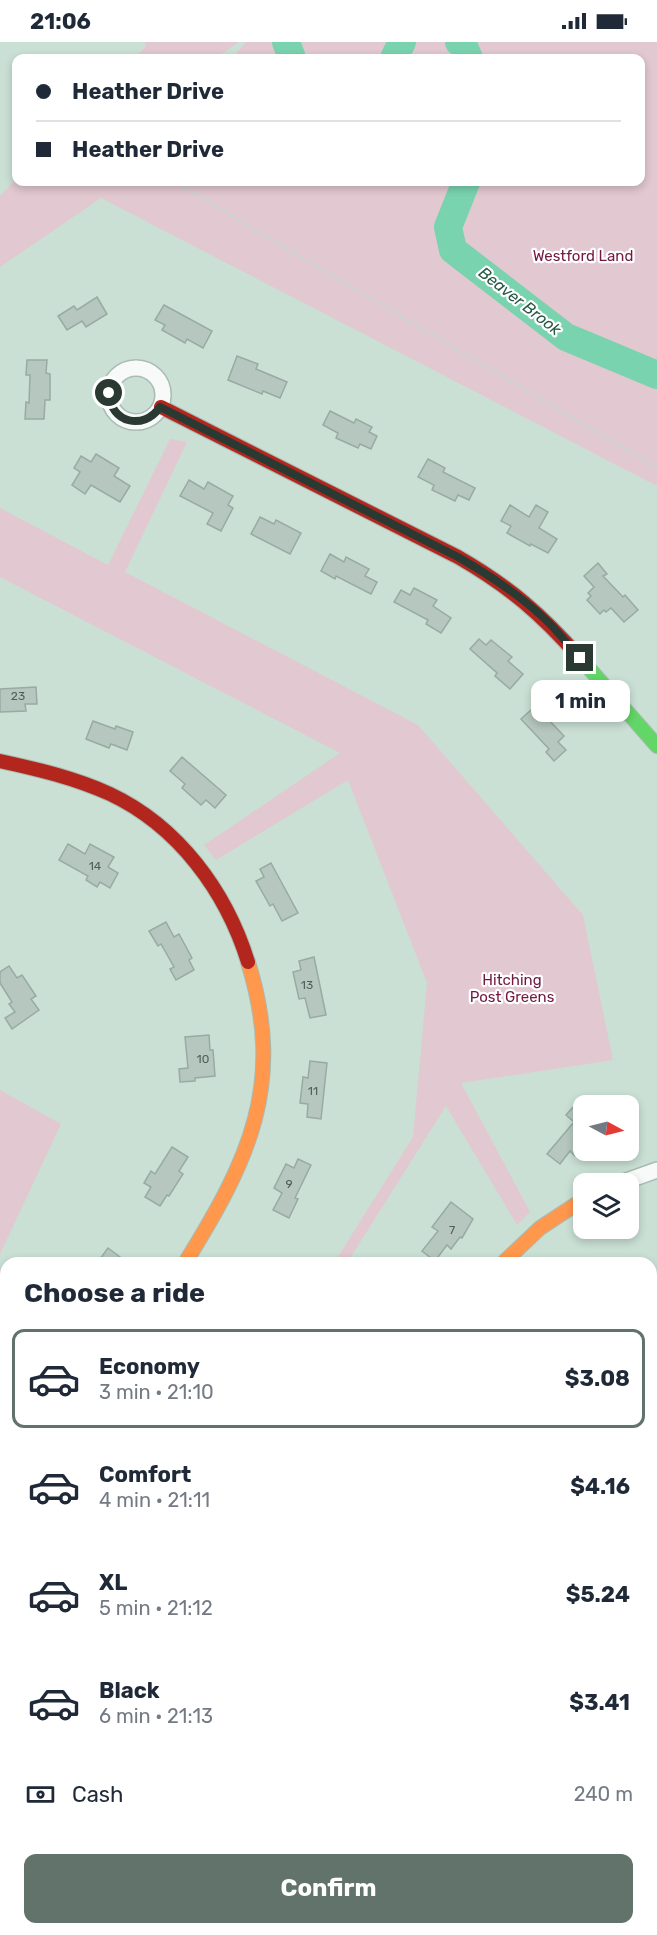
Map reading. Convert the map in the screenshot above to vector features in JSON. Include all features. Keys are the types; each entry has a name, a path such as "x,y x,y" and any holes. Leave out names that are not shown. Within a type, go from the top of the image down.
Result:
{"street":[{"path":"160,407 458,557 491,576 550,624 657,746"},
{"path":"0,761 68,778 110,794 164,828 187,850 209,878 244,948 256,987 263,1029 264,1072 258,1111 246,1152 228,1191 189,1257"},
{"path":"639,1176 657,1170"},
{"path":"509,1257 533,1233 573,1205"}],"path":[{"path":"182,186 657,468"}],"green space":[{"path":"144,42 238,42 222,54 139,54 146,46"},
{"name":"Westford Land","path":"246,42 657,42 657,486 101,198 0,267 0,196 12,183 12,186 645,186 645,54 236,54"},
{"name":"Hitching Post Greens","path":"170,439 187,442 125,572 418,725 583,915 613,1060 461,1083 530,1212 517,1225 446,1106 351,1257 338,1257 413,1137 427,983 348,780 216,860 204,845 340,753 0,577 0,508 108,565"},
{"path":"0,1090 61,1124 0,1254"}],"building":[{"path":"97,297 107,314 86,327 82,321 67,330 58,316 74,306 77,310"},
{"path":"164,305 212,331 203,348 187,339 185,343 162,330 165,325 155,320"},
{"path":"237,356 258,364 256,369 287,382 280,398 263,391 262,394 228,380"},
{"path":"27,360 47,360 46,373 50,374 50,400 45,400 44,419 25,419 26,402 29,403 30,375 26,375"},
{"path":"330,411 354,423 356,419 372,427 369,432 377,436 371,449 360,444 358,448 336,438 338,433 323,425"},
{"path":"96,454 119,468 114,476 130,486 120,502 91,485 85,494 72,485 80,472 74,468 81,456 91,462"},
{"path":"428,459 445,468 443,472 475,488 469,500 458,495 455,501 432,490 434,485 418,477"},
{"path":"189,480 204,489 208,482 233,496 228,505 233,508 221,531 207,524 213,513 180,496"},
{"path":"510,505 529,517 536,505 548,512 539,528 557,539 548,553 507,533 511,526 501,521"},
{"path":"260,517 274,524 276,520 301,533 290,554 251,534"},
{"path":"330,554 344,562 346,557 369,569 365,576 377,582 371,594 321,571"},
{"path":"598,563 607,574 603,576 638,610 624,622 611,608 600,614 587,600 591,596 588,593 594,587 584,576"},
{"path":"414,588 437,600 433,606 451,618 441,633 426,624 428,620 394,602 401,590 410,595"},
{"path":"479,639 486,645 491,640 512,657 508,661 523,674 510,689 495,676 497,673 470,649"},
{"path":"36,687 37,704 25,704 26,711 0,712 0,689"},
{"path":"532,709 544,721 547,718 564,736 558,742 566,750 554,761 546,752 549,749 521,719"},
{"path":"93,721 115,729 116,726 133,732 127,750 111,744 109,748 86,739"},
{"path":"182,757 226,795 215,808 206,800 201,805 182,788 185,784 170,771"},
{"path":"68,844 85,854 90,844 114,857 108,867 118,873 110,888 100,882 97,887 86,880 88,876 59,860"},
{"path":"271,863 298,913 282,921 273,904 270,906 256,881 264,877 260,869"},
{"path":"166,922 174,937 179,934 192,958 189,960 194,970 176,980 170,969 174,967 161,944 158,946 149,931"},
{"path":"314,957 326,1015 310,1018 305,998 299,999 293,972 301,970 299,961"},
{"path":"9,966 17,978 22,975 36,996 31,999 39,1010 12,1029 5,1018 15,1012 9,1004 12,1002 0,983 0,972"},
{"path":"209,1035 215,1076 180,1082 179,1069 188,1068 185,1037"},
{"path":"310,1061 327,1063 321,1119 307,1117 308,1104 300,1103 303,1077 308,1078"},
{"path":"573,1107 573,1121 566,1115"},
{"path":"573,1123 573,1154 570,1151 560,1164 547,1154"},
{"path":"172,1147 188,1157 179,1171 183,1174 160,1206 145,1197 151,1187 144,1183 151,1171 155,1174"},
{"path":"298,1159 311,1165 295,1198 298,1199 289,1218 273,1210 282,1193 274,1188 286,1164 294,1168"},
{"path":"451,1202 473,1219 462,1238 460,1237 451,1249 447,1245 438,1257 430,1257 422,1251 438,1231 432,1227"},
{"path":"108,1248 120,1257 101,1257"}],"waterway":[{"name":"Beaver Brook","path":"286,42 290,54"},
{"name":"Beaver Brook","path":"396,54 402,42"},
{"name":"Beaver Brook","path":"459,42 462,42 467,54"},
{"name":"Beaver Brook","path":"464,186 448,227 453,250 566,337 657,375"}],"traffic: fast":[{"path":"580,658 657,746"}],"traffic: slow":[{"path":"189,1257 227,1190 243,1155 255,1120 262,1084 263,1046 259,1006 248,962"},
{"path":"509,1257 540,1228 573,1206"}],"traffic: jam":[{"path":"161,407 458,557 494,579 524,602 580,658"},
{"path":"0,761 56,774 97,788 135,807 157,824 178,842 213,886 239,936 248,962"}],"route":[{"path":"109,393 113,410 126,420 138,422 149,419 160,407 458,557 491,576 523,600 550,624 580,658"}]}
